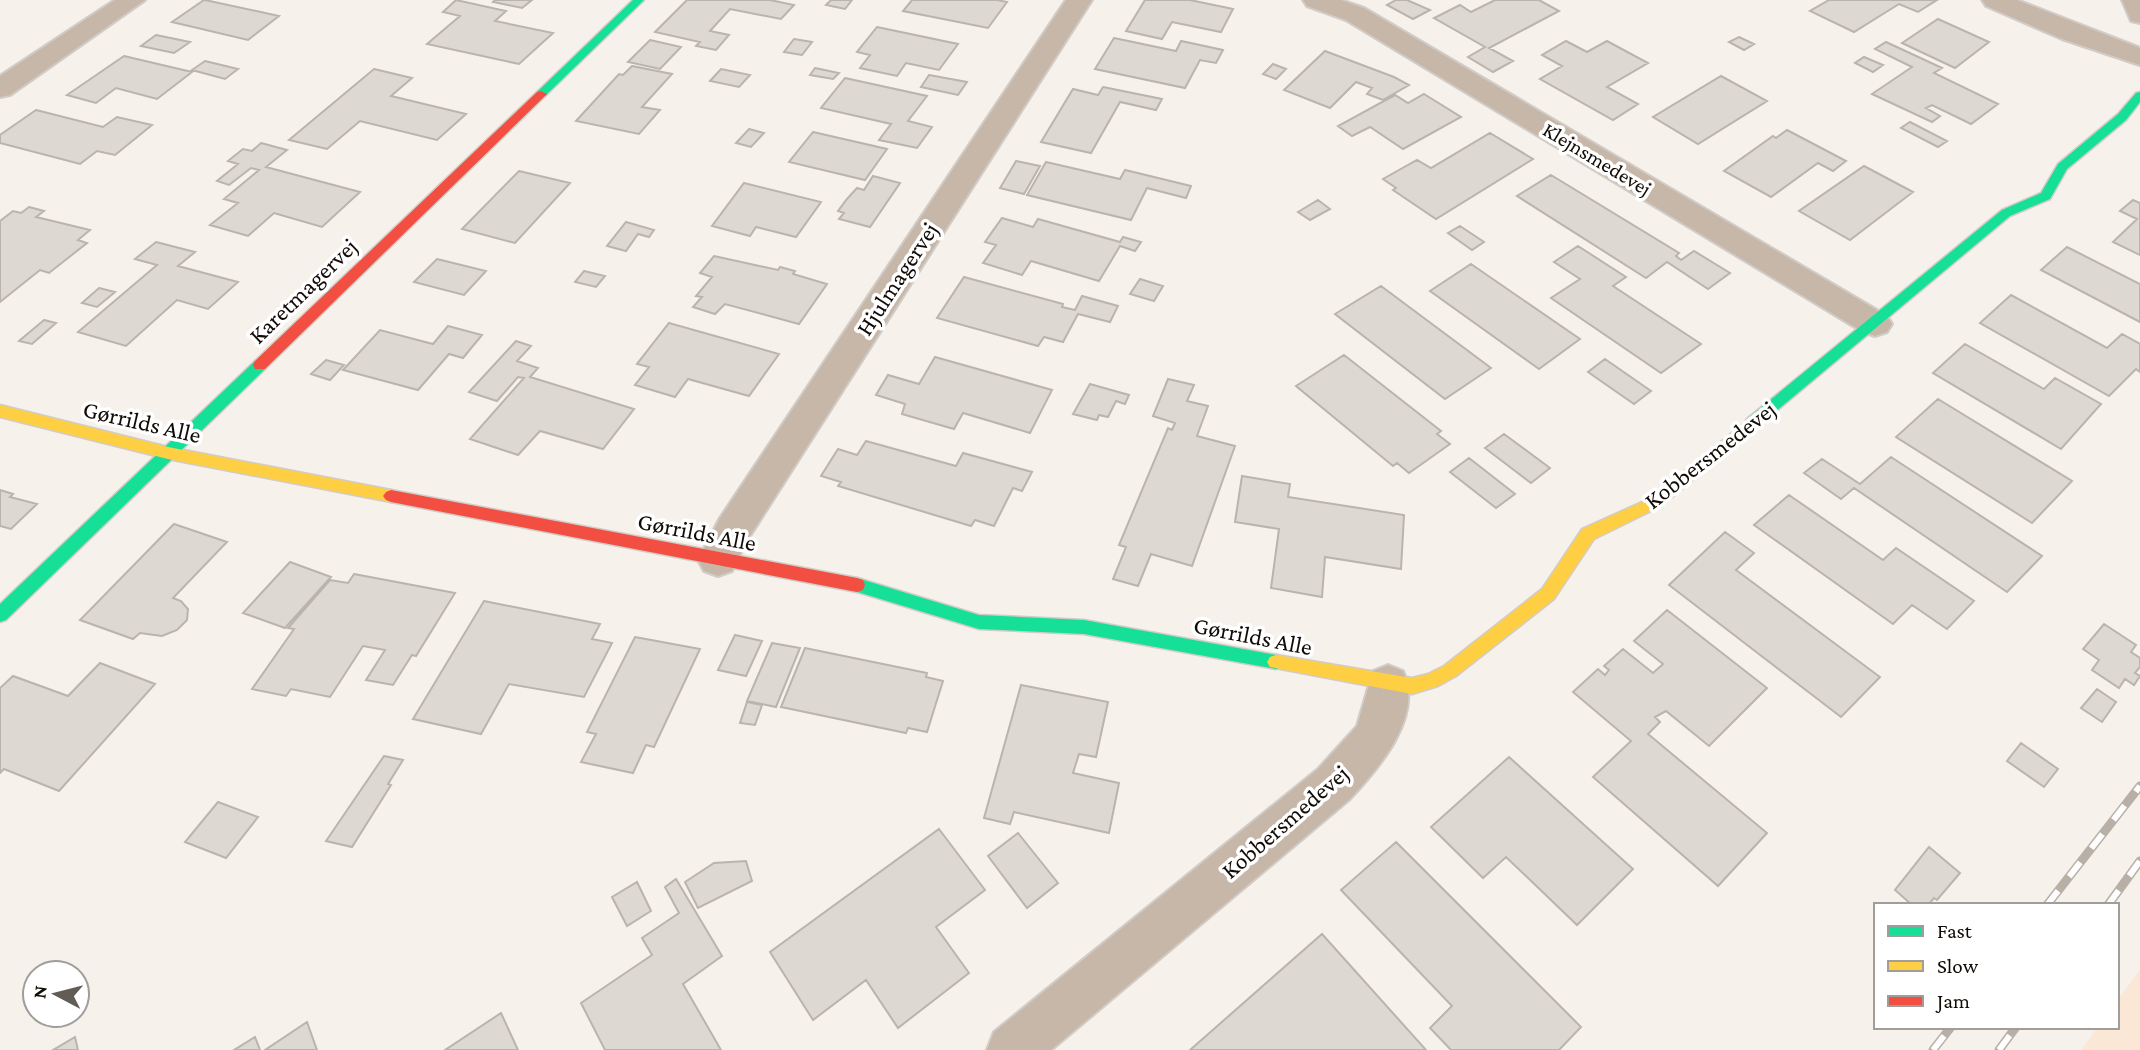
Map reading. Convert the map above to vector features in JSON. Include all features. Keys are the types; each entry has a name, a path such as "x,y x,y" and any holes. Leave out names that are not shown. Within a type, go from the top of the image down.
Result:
{"street":[{"path":"0,89 132,0"},
{"name":"Karetmagervej","path":"0,615 639,0"},
{"name":"Hjulmagervej","path":"718,560 741,517 1079,0"},
{"name":"Klejnsmedevej","path":"1316,0 1355,14 1875,324"},
{"path":"1995,0 2071,33 2140,57"},
{"path":"2135,0 2140,15"},
{"name":"Kobbersmedevej","path":"1012,1050 1334,784 1367,750 1383,722 1388,684 1412,686 1432,681 1450,671 1548,594 1588,534 1656,502 1875,324 2006,213 2046,196 2062,167 2122,117 2140,95"},
{"name":"Gørrilds Alle","path":"0,411 168,453 867,587 979,622 1084,627 1388,684"}],"shaded area":[{"path":"2140,970 2140,1050 2081,1050 2097,1029 2119,1029 2119,998"}],"building":[{"path":"204,0 279,16 248,40 172,22"},
{"path":"456,0 506,11 495,21 553,33 519,64 427,44 460,16 443,12"},
{"path":"532,0 522,8 493,2"},
{"path":"687,0 770,0 794,5 781,19 730,9 710,31 729,35 716,50 696,46 700,42 655,32"},
{"path":"831,0 852,0 845,9 826,5"},
{"path":"912,0 1007,2 988,28 903,11"},
{"path":"1145,0 1190,0 1233,9 1221,32 1172,22 1162,39 1126,31"},
{"path":"1396,0 1407,0 1430,10 1413,19 1387,5"},
{"path":"1495,0 1539,0 1559,11 1489,48 1513,61 1493,72 1468,57 1485,47 1434,18 1460,5 1471,12"},
{"path":"1829,0 1937,0 1918,12 1899,4 1854,32 1810,11"},
{"path":"1938,19 1989,42 1955,68 1902,43"},
{"path":"877,27 958,44 939,70 906,63 897,76 860,68 870,55 857,52"},
{"path":"156,35 190,42 174,53 141,46"},
{"path":"1739,37 1754,44 1744,50 1729,42"},
{"path":"1114,38 1176,51 1181,41 1223,50 1216,63 1200,60 1185,88 1095,69"},
{"path":"794,39 812,42 802,55 784,52"},
{"path":"650,40 681,47 660,69 628,62"},
{"path":"1566,41 1587,52 1607,41 1648,63 1607,87 1638,104 1613,120 1540,79 1562,66 1542,55"},
{"path":"1886,42 1942,68 1934,73 1998,104 1971,124 1932,105 1926,108 1940,116 1932,122 1872,94 1912,67 1875,49"},
{"path":"1325,51 1409,85 1383,100 1367,94 1372,88 1356,82 1330,108 1284,90"},
{"path":"124,56 192,72 157,99 116,88 96,103 67,95"},
{"path":"1864,57 1883,65 1873,72 1855,63"},
{"path":"205,61 238,69 225,79 192,70"},
{"path":"1273,64 1286,69 1276,79 1263,74"},
{"path":"632,66 672,74 642,107 660,110 639,134 576,121 619,74 623,75"},
{"path":"815,68 839,73 833,79 810,75"},
{"path":"374,69 412,78 391,96 466,114 437,140 360,121 327,149 289,140"},
{"path":"721,69 750,75 739,87 710,81"},
{"path":"929,75 967,82 958,95 921,87"},
{"path":"1721,76 1767,101 1698,144 1653,117"},
{"path":"845,78 927,96 908,121 932,127 917,148 879,140 891,124 821,108"},
{"path":"1103,87 1162,99 1156,110 1120,102 1091,153 1041,142 1073,89 1098,95"},
{"path":"1424,94 1461,117 1403,149 1370,127 1352,136 1338,126 1395,95 1408,103"},
{"path":"36,110 103,127 117,117 152,125 115,155 97,151 80,164 0,143 0,135"},
{"path":"1910,122 1947,141 1938,147 1901,128"},
{"path":"749,129 764,133 751,147 736,143"},
{"path":"1787,130 1846,161 1833,171 1818,163 1771,197 1724,171 1773,136 1776,138"},
{"path":"813,132 887,149 865,180 789,162"},
{"path":"1490,133 1533,159 1436,219 1393,190 1396,188 1383,179 1417,160 1431,168"},
{"path":"261,143 287,150 266,167 360,192 322,227 274,213 248,236 210,225 238,203 224,199 259,170 251,168 229,185 217,181 238,164 228,161 243,149 252,151"},
{"path":"1016,161 1040,166 1024,194 1000,188"},
{"path":"1046,162 1120,179 1125,170 1191,186 1186,198 1147,188 1131,220 1027,195"},
{"path":"1864,166 1913,192 1850,240 1799,211"},
{"path":"519,171 570,183 515,243 462,229"},
{"path":"1551,175 1679,253 1676,256 1681,260 1694,251 1730,273 1708,289 1667,262 1646,278 1517,196"},
{"path":"873,176 900,183 870,227 839,219 844,213 838,211 847,199 857,188 864,190"},
{"path":"744,183 821,202 796,237 756,227 750,236 712,226"},
{"path":"1318,200 1330,209 1310,220 1298,212"},
{"path":"2133,200 2140,203 2140,255 2113,242 2137,219 2120,211"},
{"path":"29,207 44,211 36,217 90,230 78,240 87,243 49,273 40,270 0,302 0,221 13,211 21,213"},
{"path":"1002,218 1033,227 1038,219 1120,242 1123,237 1141,242 1135,251 1120,246 1099,281 1031,261 1022,275 983,263 996,245 985,242"},
{"path":"626,222 654,230 649,237 638,234 626,251 607,246"},
{"path":"1460,226 1484,242 1472,250 1448,233"},
{"path":"156,242 195,252 178,266 238,282 208,309 177,300 126,346 78,332 157,265 135,259"},
{"path":"1578,246 1626,277 1613,286 1701,344 1661,373 1551,298 1580,279 1554,262"},
{"path":"2067,247 2140,284 2140,322 2041,270"},
{"path":"714,256 778,270 780,267 795,271 793,274 827,284 799,324 725,304 715,314 693,307 702,297 696,296 712,277 700,273"},
{"path":"437,259 486,271 464,295 414,282"},
{"path":"1471,264 1580,339 1539,369 1430,291"},
{"path":"584,271 605,276 596,287 575,282"},
{"path":"964,277 1063,304 1062,307 1075,310 1082,296 1118,306 1110,322 1078,314 1063,342 1044,337 1038,346 937,318"},
{"path":"1140,279 1163,286 1154,301 1130,294"},
{"path":"1381,286 1491,368 1445,399 1335,314"},
{"path":"99,288 115,292 97,307 82,303"},
{"path":"2011,295 2107,348 2122,334 2140,344 2140,372 2136,369 2109,396 1980,323"},
{"path":"44,320 56,323 32,344 19,341"},
{"path":"669,323 779,354 749,396 688,379 675,397 635,385 649,367 637,364"},
{"path":"448,326 482,335 463,358 449,354 418,390 343,370 380,330 433,344"},
{"path":"516,341 531,346 517,361 538,368 530,377 634,409 603,449 540,431 518,455 470,439 524,378 518,377 497,401 469,392"},
{"path":"1965,344 2044,389 2055,378 2101,404 2061,449 1933,373"},
{"path":"1344,355 1441,431 1437,434 1450,444 1409,473 1397,463 1393,466 1296,386"},
{"path":"935,357 1052,390 1030,433 963,413 954,429 902,414 905,404 876,395 888,375 919,384"},
{"path":"1605,359 1651,391 1634,404 1588,372"},
{"path":"326,360 344,365 330,380 311,374"},
{"path":"1168,379 1194,385 1187,401 1208,406 1197,436 1235,446 1192,566 1151,554 1138,586 1113,579 1126,547 1119,545 1168,428 1172,430 1175,423 1153,416"},
{"path":"1090,384 1129,395 1125,404 1116,401 1108,417 1099,415 1097,420 1073,414"},
{"path":"1938,399 2072,481 2032,523 1896,437"},
{"path":"1504,434 1550,468 1531,483 1485,448"},
{"path":"866,441 956,466 963,453 1032,472 1022,491 1013,488 994,526 975,520 971,526 838,486 841,482 821,476 838,449 857,455"},
{"path":"1891,457 2042,556 2007,592 1854,488 1841,499 1804,473 1822,459 1860,484"},
{"path":"1469,458 1515,494 1496,508 1450,472"},
{"path":"1242,476 1290,484 1288,497 1404,515 1401,569 1325,557 1322,597 1271,588 1279,529 1235,522"},
{"path":"0,490 13,494 10,497 37,504 11,529 0,526"},
{"path":"1789,495 1883,560 1896,548 1974,601 1947,629 1912,605 1893,624 1754,525"},
{"path":"174,524 227,542 173,598 181,601 188,609 187,620 177,630 162,636 140,633 133,639 80,620"},
{"path":"1725,532 1754,553 1736,570 1880,677 1841,717 1669,585"},
{"path":"290,562 331,577 285,628 243,613"},
{"path":"354,574 455,593 416,656 412,655 393,685 366,680 385,650 363,646 330,697 291,689 286,696 252,689 294,629 288,628 330,580 348,583"},
{"path":"484,601 600,624 592,639 612,643 584,697 509,684 481,734 413,719"},
{"path":"1667,610 1767,688 1709,746 1666,711 1655,717 1660,722 1648,734 1767,833 1718,886 1593,777 1631,741 1573,692 1598,669 1605,675 1609,670 1604,666 1623,649 1653,673 1663,664 1634,641"},
{"path":"2104,624 2136,645 2131,652 2140,658 2140,667 2135,673 2140,676 2134,685 2125,679 2119,688 2092,670 2099,660 2083,649"},
{"path":"735,635 762,641 746,676 718,670"},
{"path":"635,637 700,649 654,747 646,745 633,773 581,762 596,734 587,732"},
{"path":"772,643 800,648 776,707 747,701"},
{"path":"805,648 927,673 926,677 943,681 927,732 908,728 906,733 781,707"},
{"path":"100,663 155,684 59,791 4,769 0,773 0,688 13,676 68,696"},
{"path":"1021,685 1108,702 1096,757 1079,754 1073,773 1119,783 1109,833 1014,812 1010,824 984,818"},
{"path":"2097,689 2116,702 2102,722 2081,708"},
{"path":"747,702 762,705 755,725 740,723"},
{"path":"2021,743 2058,769 2044,787 2007,761"},
{"path":"384,756 403,760 388,784 391,785 352,847 326,841"},
{"path":"1509,757 1633,869 1577,925 1506,857 1483,878 1431,827"},
{"path":"218,802 258,817 226,858 185,842"},
{"path":"939,829 985,890 936,927 969,973 898,1028 866,980 813,1020 770,952"},
{"path":"1018,833 1058,883 1027,908 988,856"},
{"path":"1396,842 1581,1027 1559,1050 1451,1050 1430,1028 1452,1006 1341,890"},
{"path":"1929,847 1960,873 1937,900 1934,898 1930,903 1910,903 1895,890"},
{"path":"746,861 752,881 698,908 685,882 714,863"},
{"path":"676,879 722,956 683,984 721,1050 605,1050 581,1003 652,955 642,938 679,913 665,887"},
{"path":"637,882 651,911 627,926 612,897"},
{"path":"1322,934 1426,1050 1190,1050"},
{"path":"501,1013 518,1050 445,1050"},
{"path":"307,1022 317,1050 265,1050"},
{"path":"75,1037 78,1050 53,1050"},
{"path":"255,1037 260,1050 234,1050"}],"railway":[{"path":"2049,903 2140,786"},
{"path":"2109,903 2140,861"},
{"path":"1933,1050 1949,1029"},
{"path":"1999,1050 2015,1029"}],"traffic: fast":[{"path":"541,94 639,0"},
{"path":"1752,423 2006,213 2046,196 2062,167 2122,117 2140,95"},
{"path":"0,615 260,365"},
{"path":"857,585 979,622 1084,627 1276,662"}],"traffic: slow":[{"path":"0,411 168,453 391,496"},
{"path":"1276,662 1412,686 1432,681 1450,671 1548,594 1588,534 1656,502 1752,423"}],"traffic: jam":[{"path":"260,365 541,94"},
{"path":"391,496 857,585"}]}
